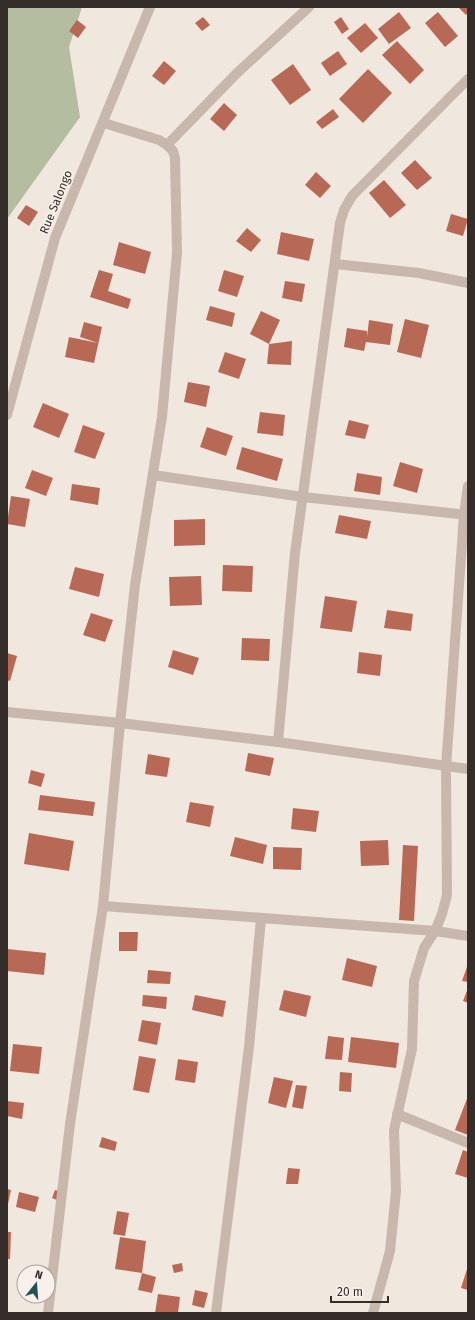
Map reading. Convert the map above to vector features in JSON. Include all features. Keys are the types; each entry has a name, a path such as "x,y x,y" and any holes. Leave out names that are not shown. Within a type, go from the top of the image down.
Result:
{"street":[{"name":"Rue Salongo","path":"7,415 55,238 104,123 150,7"},
{"path":"167,145 237,73 309,7"},
{"path":"278,742 295,553 340,222 344,210 352,196 468,79"},
{"path":"48,1313 70,1124 103,906 120,723 135,585 162,417 177,254 175,158 173,150 159,140 104,123"},
{"path":"335,264 419,273 468,283"},
{"path":"153,475 303,497 466,515"},
{"path":"373,1313 390,1251 396,1191 394,1130 412,1049 414,981 424,948 435,931 442,914 447,895 446,767 468,486"},
{"path":"7,712 120,723 278,742 468,769"},
{"path":"103,906 435,931 468,936"},
{"path":"216,1313 249,1047 261,918"},
{"path":"398,1114 468,1143"}],"green space":[{"path":"7,7 82,7 69,47 80,117 7,219"}],"building":[{"path":"458,7 468,7 468,13 466,15"},
{"path":"399,12 411,28 389,44 378,29"},
{"path":"438,12 458,36 445,47 425,23"},
{"path":"203,17 210,25 202,31 195,23"},
{"path":"341,17 349,29 342,34 334,22"},
{"path":"77,20 86,27 78,38 69,31"},
{"path":"365,23 378,38 361,53 347,38"},
{"path":"397,41 424,70 410,84 382,55"},
{"path":"338,51 347,64 330,76 321,63"},
{"path":"164,61 176,71 164,85 152,76"},
{"path":"293,64 311,90 290,105 271,80"},
{"path":"368,69 392,93 363,123 339,99"},
{"path":"224,103 237,115 224,131 210,119"},
{"path":"333,109 339,117 322,129 316,122"},
{"path":"415,160 432,178 417,190 401,173"},
{"path":"316,172 331,186 320,198 305,185"},
{"path":"384,180 406,205 390,218 369,193"},
{"path":"26,205 38,212 29,226 17,218"},
{"path":"451,214 468,219 463,236 446,231"},
{"path":"247,228 261,240 251,252 236,241"},
{"path":"281,232 314,239 309,261 277,254"},
{"path":"119,242 151,252 145,274 113,265"},
{"path":"99,270 113,274 108,291 131,299 128,309 90,297"},
{"path":"224,270 244,276 237,297 218,291"},
{"path":"285,281 305,284 302,302 282,298"},
{"path":"210,306 235,313 232,327 206,320"},
{"path":"261,311 280,320 269,344 250,334"},
{"path":"405,319 429,325 421,358 397,352"},
{"path":"369,320 393,324 390,345 366,342 364,351 344,347 347,328 367,331 367,337"},
{"path":"84,322 102,327 94,363 65,357 69,337 98,343 80,337"},
{"path":"292,341 291,365 267,364 269,344"},
{"path":"225,352 246,359 239,379 218,372"},
{"path":"188,382 210,386 206,407 184,402"},
{"path":"43,403 69,414 59,438 33,427"},
{"path":"260,412 285,415 283,436 257,433"},
{"path":"349,420 369,425 365,439 345,435"},
{"path":"83,425 105,433 95,459 74,452"},
{"path":"207,427 233,436 226,456 200,447"},
{"path":"242,447 283,459 277,481 236,469"},
{"path":"400,462 423,469 417,493 393,486"},
{"path":"32,470 53,478 46,496 25,488"},
{"path":"357,473 382,477 380,495 354,491"},
{"path":"72,484 100,488 98,505 70,500"},
{"path":"11,496 30,499 25,527 7,524"},
{"path":"339,515 371,521 367,539 335,533"},
{"path":"205,519 205,545 174,546 174,520"},
{"path":"223,565 253,566 252,592 222,591"},
{"path":"75,567 104,574 99,597 69,589"},
{"path":"201,576 202,605 170,606 169,577"},
{"path":"325,596 357,601 352,632 320,628"},
{"path":"387,610 413,614 411,631 384,628"},
{"path":"91,613 113,620 105,642 83,635"},
{"path":"242,638 270,639 269,661 241,660"},
{"path":"173,650 199,658 193,675 168,667"},
{"path":"359,652 382,655 380,676 357,673"},
{"path":"7,653 17,656 10,681 7,680"},
{"path":"248,753 274,758 270,776 245,771"},
{"path":"148,754 170,758 167,777 145,774"},
{"path":"31,770 45,774 41,787 28,783"},
{"path":"40,795 95,802 93,816 38,810"},
{"path":"190,802 214,806 210,827 186,822"},
{"path":"293,808 319,811 316,832 291,829"},
{"path":"29,833 74,841 69,871 24,864"},
{"path":"235,837 267,845 263,864 230,856"},
{"path":"388,840 389,865 361,866 360,841"},
{"path":"403,845 418,846 414,921 399,920"},
{"path":"273,847 302,848 301,870 273,869"},
{"path":"119,932 138,932 137,951 119,951"},
{"path":"7,949 46,953 44,975 7,971"},
{"path":"347,958 377,966 372,987 342,980"},
{"path":"468,964 468,982 462,981"},
{"path":"148,970 171,972 170,984 147,983"},
{"path":"468,988 468,1003 463,1001"},
{"path":"284,990 311,996 306,1017 279,1010"},
{"path":"143,995 167,997 166,1009 142,1006"},
{"path":"195,995 226,1001 223,1017 192,1010"},
{"path":"142,1020 161,1023 157,1045 138,1041"},
{"path":"328,1036 344,1038 342,1060 325,1059"},
{"path":"351,1037 399,1043 396,1068 348,1062"},
{"path":"13,1044 42,1047 39,1074 10,1071"},
{"path":"139,1056 156,1059 149,1093 133,1090"},
{"path":"178,1059 198,1062 195,1083 175,1080"},
{"path":"340,1072 352,1073 351,1092 339,1091"},
{"path":"274,1077 293,1081 286,1108 268,1103"},
{"path":"296,1085 307,1086 303,1109 292,1107"},
{"path":"468,1096 468,1135 455,1130"},
{"path":"7,1101 24,1103 22,1119 7,1116"},
{"path":"102,1137 117,1142 115,1151 99,1147"},
{"path":"463,1150 468,1152 468,1178 455,1174"},
{"path":"288,1168 300,1169 298,1184 286,1184"},
{"path":"7,1189 11,1190 8,1204 7,1204"},
{"path":"55,1190 59,1191 57,1200 52,1198"},
{"path":"19,1192 39,1197 35,1212 16,1207"},
{"path":"117,1211 129,1213 125,1236 113,1234"},
{"path":"7,1232 11,1232 10,1259 7,1259"},
{"path":"120,1237 146,1241 142,1273 115,1269"},
{"path":"182,1263 183,1271 174,1273 172,1265"},
{"path":"468,1266 468,1290 461,1288"},
{"path":"142,1273 156,1277 152,1293 138,1290"},
{"path":"195,1290 208,1293 204,1308 192,1305"},
{"path":"158,1294 180,1297 178,1313 155,1313"}]}
